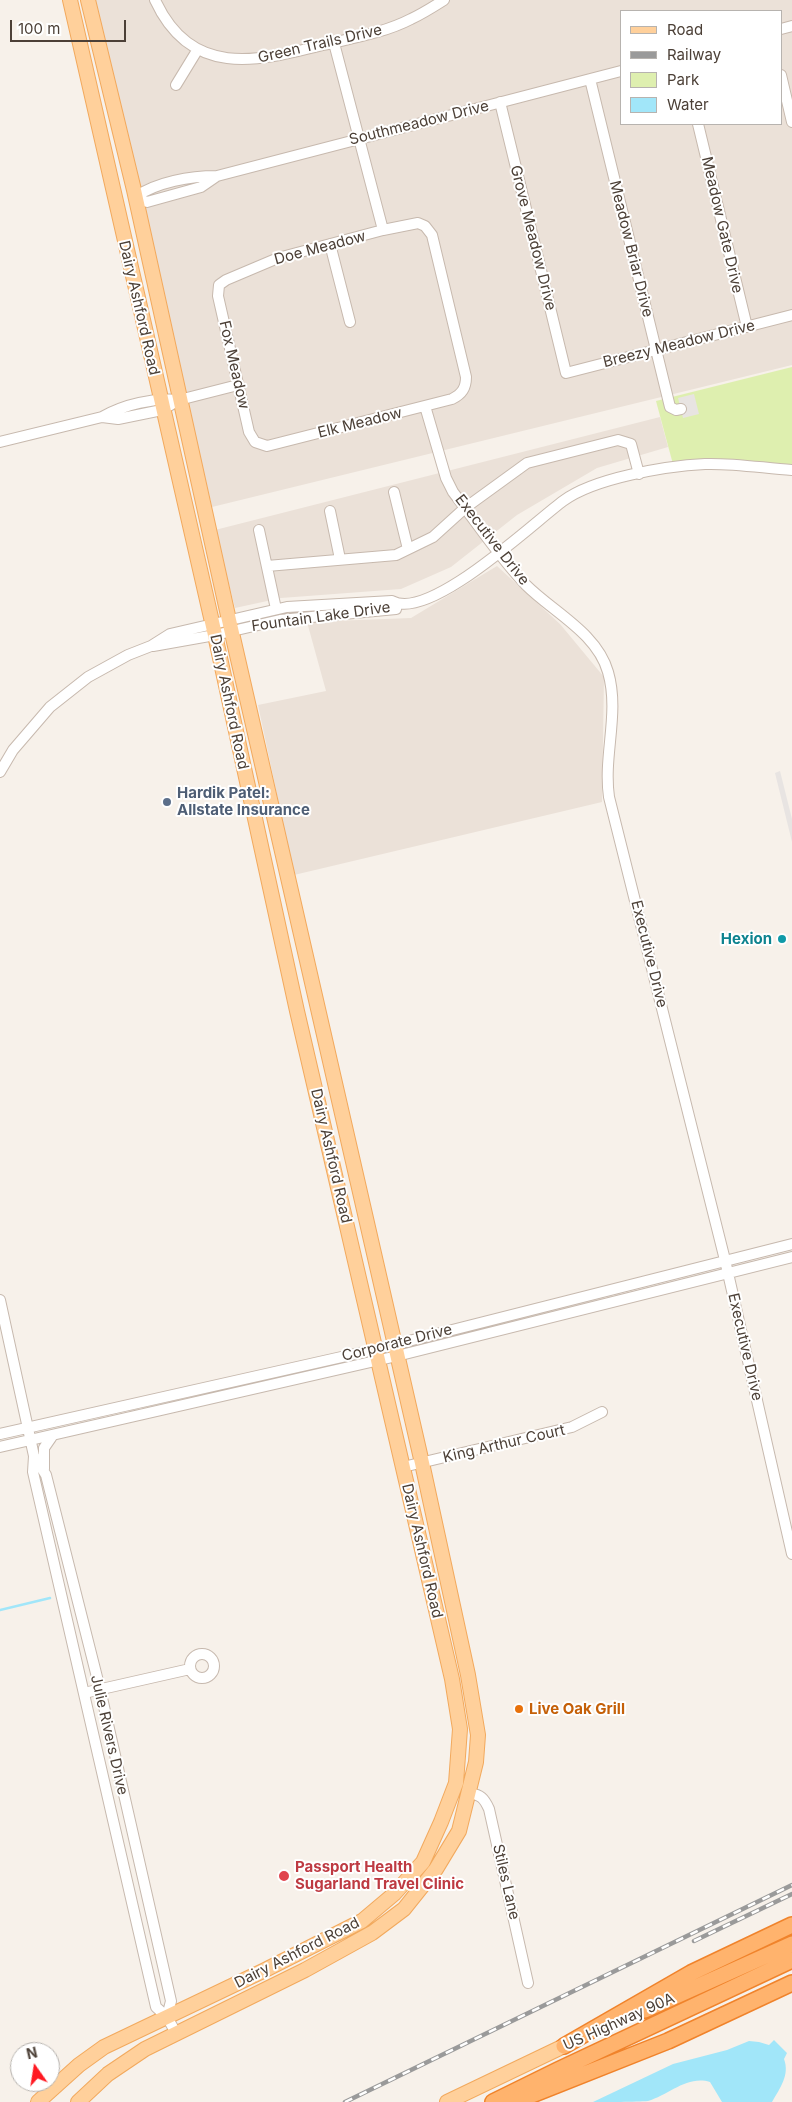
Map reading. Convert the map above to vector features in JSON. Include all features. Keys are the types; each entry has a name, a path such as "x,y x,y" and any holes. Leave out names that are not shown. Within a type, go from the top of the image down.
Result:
{"highway":[{"path":"564,2046 691,1974 792,1925"},
{"name":"US Highway 90A","path":"564,2046 792,1944"},
{"name":"US Highway 90A","path":"493,2102 792,1960"},
{"path":"514,2102 668,2041 792,1983"}],"main road":[{"name":"Dairy Ashford Road","path":"38,2102 79,2065 104,2047 264,1971 362,1921 394,1894 423,1862 441,1822 456,1782 460,1729 452,1679 297,1011 214,630 70,0"},
{"name":"Dairy Ashford Road","path":"78,2102 99,2081 144,2049 305,1970 372,1933 404,1909 436,1869 459,1831 476,1762 478,1736 468,1675 422,1463 230,626 135,197 88,0"},
{"path":"188,519 205,514"},
{"path":"246,778 264,775"},
{"path":"279,929 298,924"},
{"path":"297,1011 318,1007"},
{"path":"443,1641 460,1637"},
{"path":"452,1679 468,1675"},
{"name":"US Highway 90A","path":"447,2102 564,2046"}],"street":[{"name":"Green Trails Drive","path":"154,0 169,25 198,48 214,56 252,60 272,58 382,30 410,20 444,0"},
{"path":"334,43 383,230"},
{"path":"176,86 198,48"},
{"name":"Southmeadow Drive","path":"135,197 145,190 197,176 217,176 620,71"},
{"name":"Meadow Briar Drive","path":"590,79 670,406 676,410 681,409"},
{"path":"782,79 792,122"},
{"name":"Grove Meadow Drive","path":"500,102 566,373"},
{"name":"Meadow Gate Drive","path":"698,125 747,327"},
{"name":"Doe Meadow","path":"219,285 226,280 278,258 383,230 411,224 425,226 432,235 466,377 466,385 463,391"},
{"path":"330,244 350,322"},
{"name":"Fox Meadow","path":"219,285 218,296 238,385 249,432 255,442"},
{"name":"Breezy Meadow Drive","path":"566,373 792,315"},
{"path":"0,442 102,417 115,409 161,404 238,385"},
{"name":"Elk Meadow","path":"255,442 267,446 452,399 463,391"},
{"name":"Executive Drive","path":"425,406 446,478 453,492 526,585 592,643 608,671 613,703 606,776 609,796 725,1260 792,1554"},
{"path":"267,566 396,555 433,537 465,508 527,463 618,440 631,444 639,474"},
{"name":"Fountain Lake Drive","path":"230,626 276,609 329,604 392,601 398,604 418,602 444,592 565,500 599,484 639,474 705,464 792,470"},
{"path":"394,492 408,549"},
{"path":"330,511 340,559"},
{"path":"259,530 276,609"},
{"path":"329,604 330,615"},
{"name":"Fountain Lake Drive","path":"230,626 396,609 398,604"},
{"path":"0,772 13,750 50,707 88,677 128,655 151,646 170,634 214,630 230,626"},
{"name":"Corporate Drive","path":"396,1350 472,1324 792,1244"},
{"name":"Corporate Drive","path":"0,1434 206,1387 396,1350 475,1337 792,1257"},
{"name":"Julie Rivers Drive","path":"0,1300 34,1456 33,1472 156,2007 167,2017 176,2033"},
{"path":"472,1324 475,1337"},
{"name":"Corporate Drive","path":"0,1447 209,1400 378,1354"},
{"path":"206,1387 209,1400"},
{"name":"King Arthur Court","path":"403,1467 572,1427 602,1412"},
{"path":"44,1469 44,1448 52,1435"},
{"name":"Julie Rivers Drive","path":"34,1456 44,1469 100,1690 171,2002 167,2017"},
{"path":"68,1623 83,1622"},
{"path":"84,1693 190,1669"},
{"name":"Stiles Lane","path":"469,1793 484,1798 489,1808 528,1984"},
{"path":"114,1825 129,1821"}],"shaded area":[{"path":"95,0 792,0 792,365 212,507"},
{"path":"694,394 699,414 683,418 678,398"},
{"path":"660,417 668,447 597,468 517,515 451,567 401,589 281,598 235,608 215,530"},
{"path":"497,566 560,624 604,677 602,802 294,875 258,705 326,691 307,622 411,618"},
{"path":"780,771 792,819 792,842 775,773"}],"green space":[{"path":"792,367 792,470 674,468 656,401"}],"water":[{"path":"774,2040 787,2053 784,2059 786,2065 785,2076 772,2102 722,2102 710,2082 694,2081 648,2101 593,2102 673,2064 727,2050 749,2041 769,2045"}],"waterway":[{"path":"0,1610 50,1598"}],"railway":[{"path":"345,2102 792,1885"},
{"path":"694,1941 792,1894"}],"place":[{"name":"Hardik Patel: Allstate Insurance","path":"167,802"},
{"name":"Hexion","path":"782,939"},
{"name":"Live Oak Grill","path":"519,1709"},
{"name":"Passport Health Sugarland Travel Clinic","path":"284,1876"}]}
